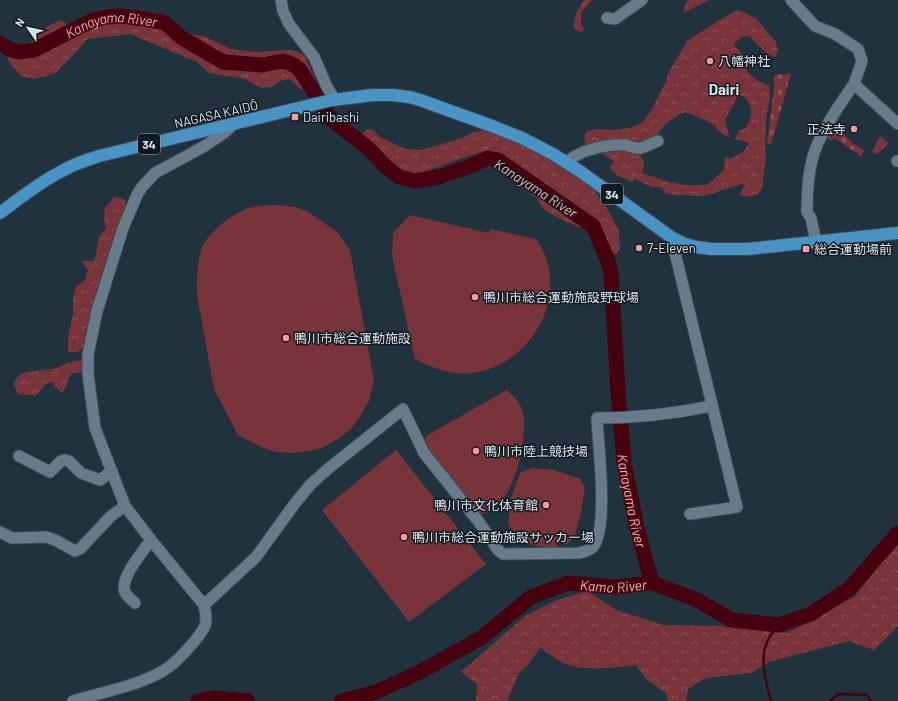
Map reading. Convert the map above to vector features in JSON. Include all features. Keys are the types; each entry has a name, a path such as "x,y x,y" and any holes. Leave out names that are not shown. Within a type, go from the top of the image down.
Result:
{"main road":[{"name":"34","path":"333,100 386,95 413,98 469,117 522,138 567,163 675,240 696,247 719,250 748,249 898,233"},
{"name":"NAGASA KAIDŌ","path":"0,213 47,179 80,162 99,156 333,100"}],"street":[{"path":"281,0 289,24 314,57 333,100"},
{"path":"607,18 615,19 642,0"},
{"path":"791,0 815,26 835,34 858,49 862,61 854,84 836,110 820,139 812,159 807,212 811,218 816,242"},
{"path":"854,84 898,124"},
{"path":"73,701 139,682 169,667 191,645 205,628 207,617 204,605 124,506 95,428 88,374 88,355 97,311 123,228 137,195 148,180 162,168 214,140 234,124"},
{"path":"567,163 572,157 578,154 606,146 625,145 639,148 658,142"},
{"path":"675,240 675,253 711,406 737,507 690,514"},
{"path":"204,605 256,557 311,484 403,410 424,453 479,522 498,550 503,554 579,553 588,551 593,546 600,528 602,502 597,418 640,417 671,414 711,406"},
{"path":"19,456 50,472 65,460 69,461 81,473 100,480 112,471"},
{"path":"0,532 12,538 46,537 55,540 75,551 80,549 111,516 124,506"},
{"path":"135,604 125,592 124,585 126,576 150,540"}],"green space":[{"path":"584,0 593,0 580,14 582,15 580,23 584,27 583,31 580,32 574,29 574,21"},
{"path":"688,0 709,0 683,13 685,4"},
{"path":"738,10 756,18 776,42 778,52 775,57 767,54 749,36 742,37 734,46 746,57 745,67 750,74 755,79 769,85 770,98 766,117 766,156 762,189 758,194 747,197 740,195 745,183 704,196 674,195 664,193 664,190 661,187 652,187 635,179 631,182 617,175 609,168 614,162 601,152 607,148 639,153 644,162 642,173 665,181 684,185 707,185 724,170 725,157 731,159 744,151 749,143 735,139 739,130 746,128 751,116 751,109 745,97 738,95 725,121 730,138 722,134 711,123 686,112 680,114 666,124 655,137 628,144 586,145 584,138 586,132 595,129 611,130 630,128 643,122 652,109 668,74 687,41 719,20"},
{"path":"127,11 154,13 172,22 171,34 174,41 181,32 206,37 231,49 256,52 287,50 296,51 304,55 316,80 312,86 301,90 289,79 280,81 271,87 262,88 245,79 209,73 197,62 130,34 88,39 56,73 34,79 21,76 10,64 6,53 14,47 22,46 33,41 48,26 60,20 69,26 107,13"},
{"path":"791,74 771,144 767,144 774,88 774,75"},
{"path":"831,125 839,128 852,143 864,150 861,156 835,138 831,140 824,137"},
{"path":"372,129 380,137 406,149 421,150 459,139 474,132 487,130 531,148 555,162 594,190 609,212 619,231 620,249 616,255 609,251 601,235 586,227 578,227 542,208 537,198 493,165 492,151 474,154 421,173 409,174 395,169 371,144 363,139 362,134 366,130"},
{"path":"880,136 889,143 877,154 872,152"},
{"path":"118,197 125,200 127,206 116,229 102,273 85,345 78,352 68,352 68,337 73,314 73,296 76,287 85,280 88,271 81,261 93,261 96,255 99,236 106,229 104,218 105,207 113,198"},
{"name":"鴨川市総合運動施設","path":"278,205 295,207 307,211 337,232 350,250 374,380 369,401 351,429 324,447 310,451 293,453 276,452 261,447 238,435 214,389 197,295 197,276 200,253 204,243 215,230 228,219 243,210 251,207"},
{"name":"鴨川市総合運動施設野球場","path":"410,215 489,233 490,229 536,239 546,259 550,280 548,302 541,322 529,341 514,356 495,367 465,374 443,370 415,359 392,256 393,233"},
{"path":"82,360 84,366 80,372 72,373 62,393 52,382 46,384 37,395 18,394 14,384 16,379 21,374 26,372 53,369 74,361"},
{"name":"鴨川市陸上競技場","path":"507,390 517,400 523,412 523,439 520,456 516,473 501,502 491,511 480,514 425,445 426,436"},
{"name":"鴨川市総合運動施設サッカー場","path":"396,450 486,564 409,622 322,510"},
{"name":"鴨川市文化体育館","path":"533,468 554,470 580,479 585,487 581,513 574,538 567,544 558,543 556,549 513,541 514,533 508,524 511,498 520,473"},
{"path":"898,539 898,626 874,650 849,641 769,662 751,673 706,678 688,689 686,701 668,701 666,693 647,680 636,665 608,668 578,667 561,662 540,648 528,665 519,673 507,701 476,701 477,684 461,672 525,616 557,600 587,591 616,610 664,625 717,626 787,633 854,597 887,556"}],"waterway":[{"name":"Kanayama River","path":"0,43 9,49 19,52 34,50 91,21 106,17 120,16 165,23 182,38 223,62 262,65 283,61 292,64 300,70 331,119 368,148 386,167 399,177 415,181 438,177 468,167 488,158 498,160 593,226 608,261 611,273 624,463 637,528 652,583"},
{"name":"Kamo River","path":"341,701 376,692 418,673 481,638 531,597 568,583 614,587 652,583 695,599 732,620 778,625 811,614 849,589 898,533"},
{"path":"771,701 763,661 769,638 778,625"},
{"path":"830,701 838,694 867,695 871,701"},
{"name":"Kamo River","path":"198,701 213,698 248,701"}],"place":[{"name":"八幡神社","path":"710,61"},
{"name":"Dairibashi","path":"295,117"},
{"name":"正法寺","path":"854,129"},
{"name":"7-Eleven","path":"639,248"},
{"name":"総合運動場前","path":"806,249"},
{"name":"鴨川市総合運動施設野球場","path":"475,297"},
{"name":"鴨川市総合運動施設","path":"286,338"},
{"name":"鴨川市陸上競技場","path":"476,451"},
{"name":"鴨川市文化体育館","path":"546,505"},
{"name":"鴨川市総合運動施設サッカー場","path":"404,537"}],"district":[{"name":"Dairi","path":"724,89"}]}
